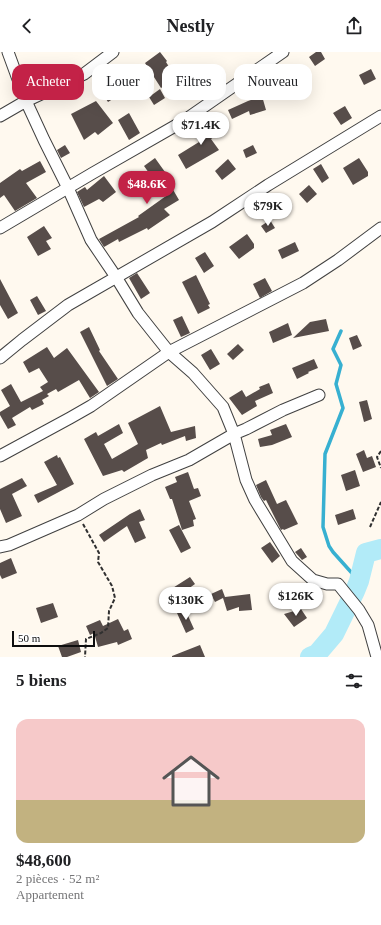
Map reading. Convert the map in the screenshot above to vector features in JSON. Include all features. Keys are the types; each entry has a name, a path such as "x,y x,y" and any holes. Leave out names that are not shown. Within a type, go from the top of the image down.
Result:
{"street":[{"path":"8,52 26,101 91,240 138,313 169,352 193,373 223,407 234,434 246,480 255,500 273,532 292,561 313,580 327,584 338,584 359,610 368,625 377,657"},
{"path":"0,116 26,101 84,74 113,52"},
{"path":"0,228 182,122 283,52"},
{"path":"0,358 68,305 212,222 268,185 381,116"},
{"path":"0,456 86,409 169,352 303,283 338,260 381,228"},
{"path":"0,548 10,545 78,514 104,498 152,475 189,460 234,434 318,395"}],"path":[{"path":"381,451 377,457 381,468"},
{"path":"370,527 381,502"},
{"path":"78,514 98,553 98,562 112,586 115,598 109,611 108,628 101,633 86,639 85,657"}],"building":[{"path":"160,52 167,61 167,64 162,64 162,87 154,77 154,64 145,63"},
{"path":"316,52 321,52 325,59 315,66 309,57"},
{"path":"371,69 376,79 364,85 359,75"},
{"path":"160,89 162,93 162,100 154,105 151,100 154,100 154,93"},
{"path":"263,100 266,110 250,115 249,111 232,119 228,110 248,101"},
{"path":"96,101 113,123 98,135 95,132 84,140 71,114"},
{"path":"345,106 352,118 341,125 333,113"},
{"path":"129,113 140,133 129,140 118,120"},
{"path":"210,120 219,133 211,139 219,150 186,169 178,155 199,142 193,132"},
{"path":"65,145 70,153 61,158 57,150"},
{"path":"253,145 257,153 246,158 243,150"},
{"path":"155,158 170,179 168,181 179,200 164,209 170,215 148,230 147,228 119,242 118,239 104,247 99,239 139,217 138,216 166,196 156,183 137,196 130,187 149,173 144,166"},
{"path":"359,158 368,172 368,176 353,185 343,168"},
{"path":"228,159 236,169 222,180 215,171"},
{"path":"40,161 46,172 26,183 37,198 15,211 4,195 0,198 0,183 20,169 22,171"},
{"path":"321,164 329,178 322,183 313,169"},
{"path":"104,176 116,192 103,202 99,199 84,207 77,192 85,187 87,190"},
{"path":"309,185 317,194 307,203 299,194"},
{"path":"270,220 275,228 266,233 261,226"},
{"path":"44,226 52,238 46,241 51,249 38,256 27,237"},
{"path":"247,234 254,244 254,248 239,259 229,247"},
{"path":"295,242 299,251 282,259 278,250"},
{"path":"205,252 214,266 204,273 195,258"},
{"path":"137,273 150,293 141,299 129,278"},
{"path":"196,275 210,304 208,305 210,308 198,314 182,282"},
{"path":"265,278 272,291 260,298 253,284"},
{"path":"0,279 18,313 8,319 0,305"},
{"path":"37,296 46,311 38,315 30,300"},
{"path":"182,316 190,333 181,337 173,320"},
{"path":"326,319 329,331 293,338 310,322"},
{"path":"288,323 292,335 273,343 269,332"},
{"path":"89,327 100,350 99,351 118,379 107,386 80,332"},
{"path":"357,335 362,346 353,350 349,338"},
{"path":"238,344 244,350 233,360 227,354"},
{"path":"47,347 54,358 67,348 99,392 90,398 79,380 58,392 56,389 47,394 49,396 42,400 44,404 32,410 30,407 12,418 16,425 8,429 0,415 0,412 10,406 1,390 11,384 21,402 43,391 40,387 48,382 39,368 29,373 23,362"},
{"path":"211,349 220,364 210,370 201,355"},
{"path":"314,359 318,368 297,379 292,368"},
{"path":"269,383 273,393 255,401 257,406 242,415 229,398 242,390 246,397 260,389 259,387"},
{"path":"367,400 372,419 364,422 359,402"},
{"path":"160,406 171,432 195,426 196,438 186,441 185,436 162,445 161,443 146,450 148,458 124,472 122,470 103,476 84,439 96,432 98,436 119,424 123,433 104,444 112,459 138,444 128,423"},
{"path":"286,424 292,437 272,445 260,447 258,439 272,435 270,430"},
{"path":"364,450 367,458 372,456 376,467 363,472 356,454"},
{"path":"57,455 58,458 60,457 74,484 38,503 34,495 57,485 44,462"},
{"path":"355,470 360,486 346,491 341,475"},
{"path":"188,472 194,489 198,488 201,496 189,501 196,519 193,520 194,526 182,530 172,499 170,499 165,487 177,482 175,477"},
{"path":"22,478 27,486 12,494 22,516 6,523 0,509 0,489"},
{"path":"266,480 277,504 286,500 298,524 281,530 266,500 264,501 261,497 256,485"},
{"path":"140,509 145,520 139,522 146,538 135,543 127,526 104,542 99,535"},
{"path":"353,509 356,519 338,525 335,515"},
{"path":"179,525 191,548 181,553 169,530"},
{"path":"270,542 280,556 272,563 261,548"},
{"path":"301,548 307,557 302,560 295,552"},
{"path":"11,558 17,573 2,579 0,575 0,563"},
{"path":"190,577 195,584 174,599 168,591"},
{"path":"222,589 225,597 250,594 252,610 239,611 239,607 227,611 223,598 215,602 211,594"},
{"path":"53,603 58,617 41,623 36,608"},
{"path":"185,609 194,629 186,633 177,613"},
{"path":"301,609 307,618 294,627 284,614"},
{"path":"118,619 124,631 128,629 132,639 118,645 117,642 98,647 94,633 90,635 86,626 100,620 103,626"},
{"path":"78,640 81,652 67,657 62,657 58,646"},
{"path":"200,645 205,657 172,657 172,656"}],"waterway":[{"path":"341,331 333,349 341,365 336,384 343,408 325,454 323,527 329,546 359,581"},
{"path":"310,657 317,654 334,634 359,581 366,553 381,549"}]}
